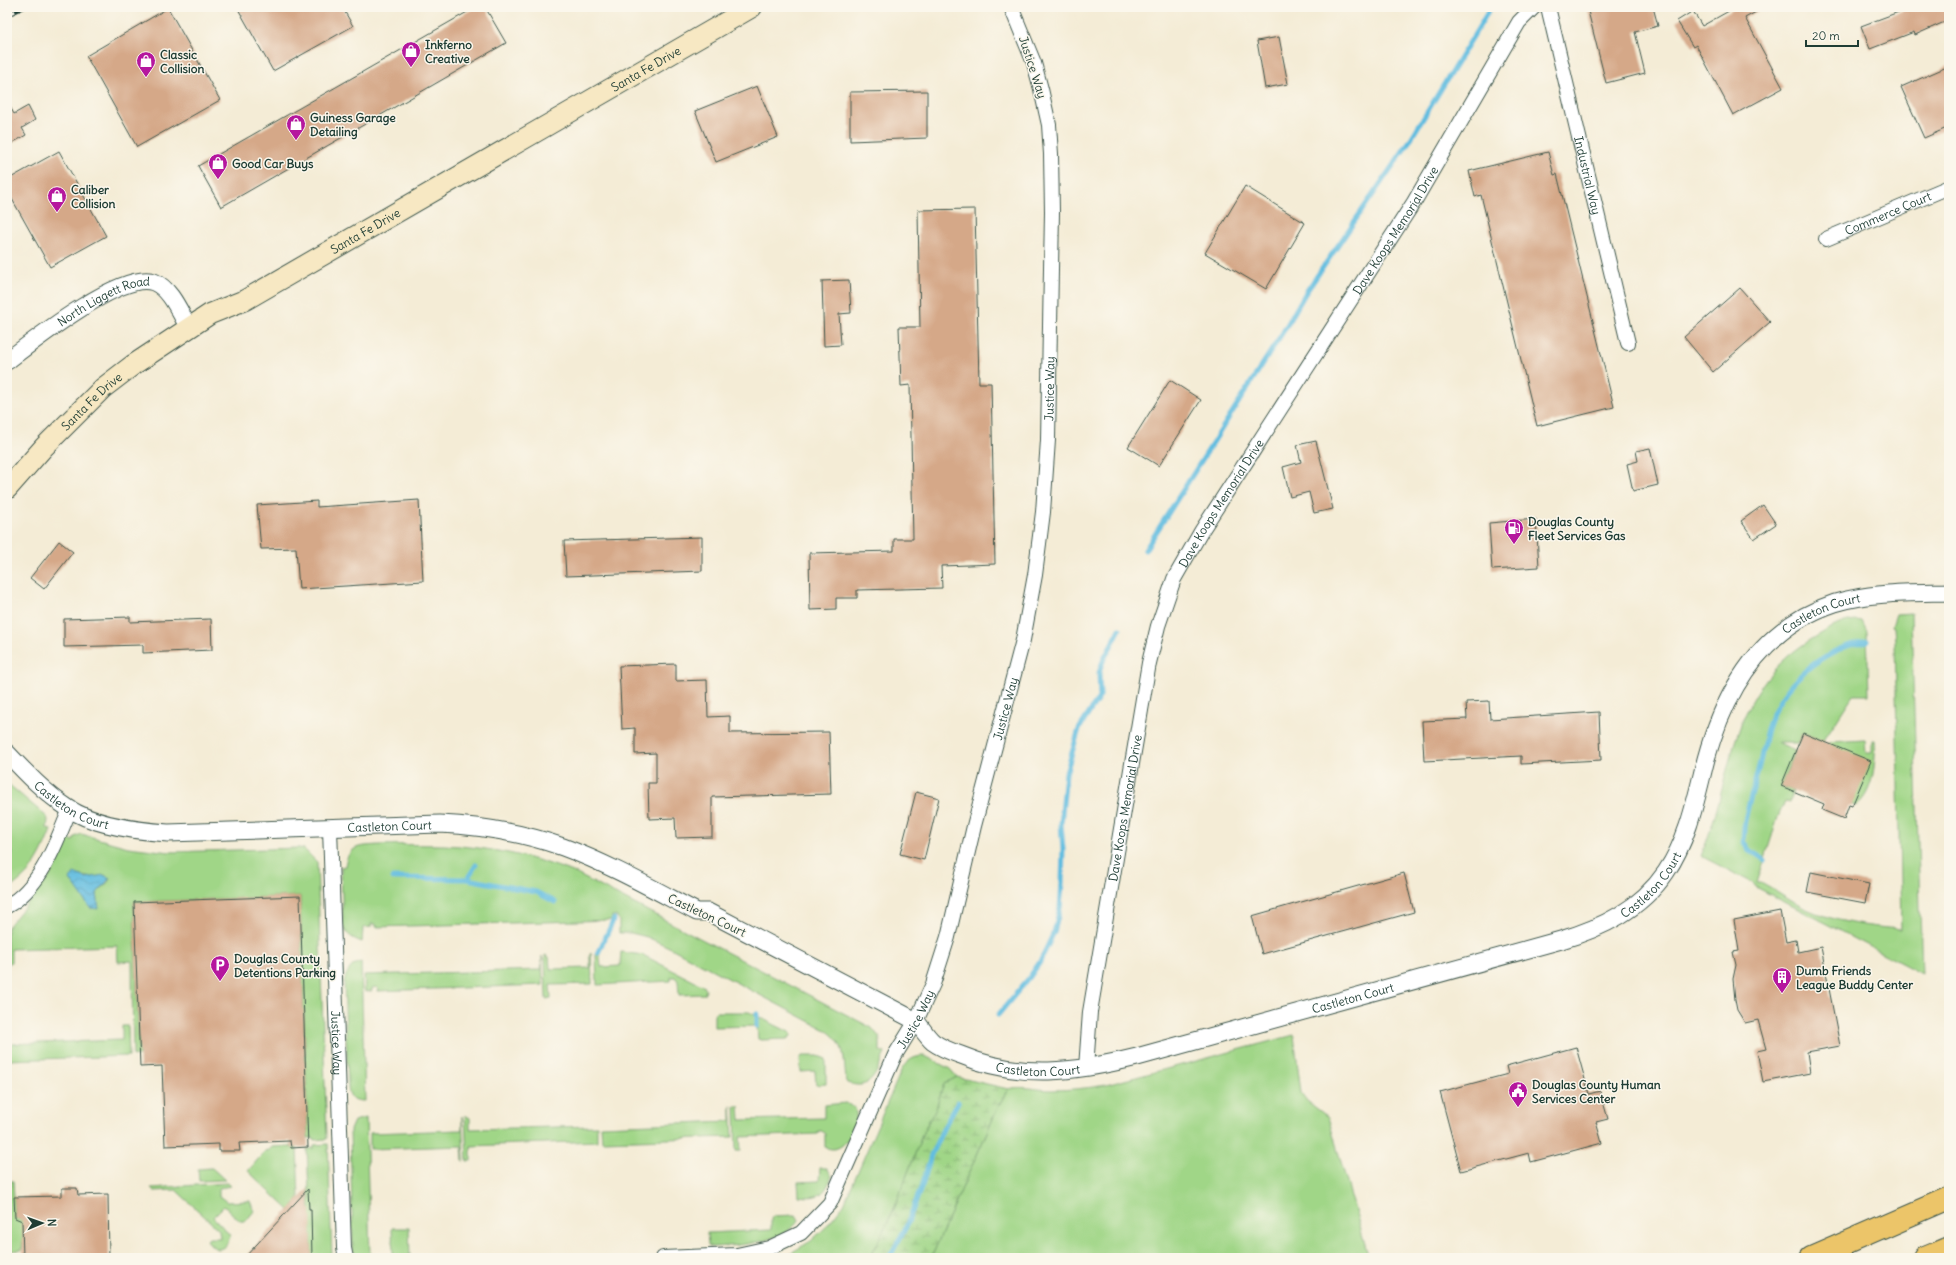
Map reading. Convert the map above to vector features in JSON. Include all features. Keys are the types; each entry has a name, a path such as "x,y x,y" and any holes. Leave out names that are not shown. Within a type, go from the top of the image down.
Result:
{"highway":[{"path":"1811,1258 1949,1198"},
{"path":"1926,1258 1949,1248"}],"main road":[{"name":"Santa Fe Drive","path":"7,490 44,447 103,388 210,314 245,300 752,7"}],"street":[{"name":"Justice Way","path":"663,1258 758,1255 801,1233 830,1203 895,1054 916,1021 933,984 944,948 976,818 1023,640 1035,575 1044,512 1048,440 1052,212 1051,154 1049,125 1041,89 1031,55 1011,7"},
{"name":"Dave Koops Memorial Drive","path":"1086,1068 1090,1012 1149,663 1165,602 1174,579 1202,530 1414,202 1519,22 1534,7"},
{"name":"Industrial Way","path":"1548,7 1628,343"},
{"name":"Commerce Court","path":"1826,239 1949,187"},
{"name":"North Liggett Road","path":"7,361 39,337 112,290 143,280 154,283 165,290 189,328"},
{"name":"Castleton Court","path":"7,753 49,794 70,809 114,825 140,831 168,833 440,824 463,825 508,832 563,847 656,890 697,912 708,912 916,1021 933,1042 958,1054 1007,1068 1044,1072 1086,1068 1137,1057 1561,940 1605,924 1635,905 1652,889 1677,855 1688,827 1718,718 1741,675 1765,647 1804,617 1835,604 1882,595 1949,592"},
{"path":"8,907 28,888 41,871 52,852 70,809"},
{"name":"Justice Way","path":"330,828 344,1248 346,1258"}],"green space":[{"path":"1911,613 1922,974 1756,887 1753,883 1701,856 1712,824 1738,734 1749,706 1765,681 1787,657 1817,636 1844,622 1856,620 1862,621 1867,632 1869,695 1853,695 1823,741 1803,733 1798,743 1776,743 1795,751 1781,786 1793,791 1789,802 1785,801 1778,817 1757,883 1761,883 1804,908 1828,917 1876,927 1901,929 1895,640 1894,627 1892,626 1896,614"},
{"path":"1865,740 1866,753 1872,753 1872,740 1875,740 1873,775 1867,792 1857,805 1853,804 1829,744 1830,742"},
{"path":"7,783 47,817 47,828 51,830 35,864 16,884 7,890 7,876 11,859 11,851 7,844"},
{"path":"81,834 128,847 170,852 299,848 304,849 317,862 327,1139 314,1140 313,1138 308,1138 300,896 134,902 139,1056 133,1056 132,961 118,962 117,946 11,949 11,962 7,965 7,928 49,877 63,853 68,838 73,841 75,837","holes":["77,875 93,878 104,875 109,881 97,893 98,905 90,908 77,888"]},
{"path":"372,845 444,845 510,853 541,861 573,872 872,1028 880,1038 880,1051 885,1053 873,1078 869,1082 863,1084 856,1085 848,1083 846,1079 841,1046 838,1041 826,1030 669,947 647,937 631,933 619,933 619,920 616,916 612,916 612,920 376,927 376,924 371,924 371,927 363,928 362,942 348,934 343,925 341,867 345,866 351,851 362,846"},
{"path":"621,952 643,955 703,986 706,989 705,994 679,995 678,981 675,977 671,977 671,981 597,985 596,953 600,956 601,967 620,966"},
{"path":"591,953 592,984 550,985 551,998 546,999 545,955 549,957 550,969 590,968"},
{"path":"542,956 543,985 378,991 377,987 372,988 372,991 365,992 364,975 541,970"},
{"path":"361,962 365,1101 352,1098 348,1089 344,981 350,969"},
{"path":"717,1012 749,1012 791,1033 791,1036 787,1039 761,1040 758,1039 757,1026 714,1027 714,1014"},
{"path":"122,1026 128,1026 129,1056 7,1060 7,1044 122,1040"},
{"path":"1294,1035 1301,1093 1307,1101 1328,1117 1369,1258 931,1258 999,1105 1008,1089 1018,1087 1066,1090 1106,1085"},
{"path":"802,1056 818,1056 826,1059 826,1084 816,1085 815,1071 801,1072 800,1059"},
{"path":"925,1056 950,1069 957,1077 944,1084 936,1108 924,1130 895,1207 870,1258 782,1258 811,1241 825,1228 844,1204 901,1071 905,1064 910,1060"},
{"path":"957,1077 1008,1089 999,1105 931,1258 870,1258 895,1207 924,1130 936,1108 944,1084"},
{"path":"846,1103 855,1108 856,1121 850,1136 845,1143 839,1147 832,1149 825,1147 825,1134 822,1131 818,1131 818,1134 740,1137 741,1151 736,1151 735,1106 739,1106 740,1120 824,1118 824,1105"},
{"path":"731,1106 733,1137 602,1141 601,1126 731,1121"},
{"path":"465,1115 470,1118 470,1129 597,1126 597,1141 471,1146 471,1161 467,1161"},
{"path":"462,1116 464,1161 462,1146 370,1149 370,1133 462,1130"},
{"path":"366,1118 370,1256 363,1258 356,1255 353,1250 350,1130 354,1121"},
{"path":"328,1144 332,1258 312,1258 307,1149 314,1148 314,1145"},
{"path":"291,1146 291,1148 297,1148 299,1199 293,1205 294,1210 289,1210 248,1171 266,1150 268,1151 272,1147"},
{"path":"212,1168 225,1180 199,1181 198,1169"},
{"path":"820,1168 827,1168 832,1176 824,1191 812,1197 799,1196 798,1182 819,1181"},
{"path":"7,1181 13,1181 15,1218 24,1221 22,1250 7,1251"},
{"path":"228,1183 231,1186 219,1188 219,1196 227,1202 250,1201 254,1211 246,1221 240,1221 224,1206 213,1217 230,1235 226,1245 218,1249 207,1240 209,1238 220,1238 219,1230 176,1190 154,1191 151,1188"},
{"path":"796,1215 799,1220 792,1228 771,1238 759,1242 733,1246 711,1247 708,1245 707,1233 771,1230 771,1219 773,1216"},
{"path":"392,1228 409,1228 410,1256 393,1257"}],"water":[{"path":"7,844 11,850 11,854 7,873"},
{"path":"74,873 86,878 104,875 110,878 97,893 99,909 90,908 70,879"}],"building":[{"path":"237,7 342,7 353,26 273,71"},
{"path":"476,7 485,7 506,43 221,207 198,166"},
{"path":"1587,7 1653,7 1658,26 1635,32 1645,73 1606,83"},
{"path":"1736,7 1765,7 1745,18 1783,88 1733,115 1696,45 1693,47 1677,21 1693,11 1702,26"},
{"path":"1912,7 1949,7 1949,20 1915,35 1914,32 1870,49 1861,26"},
{"path":"168,8 220,100 137,147 86,56"},
{"path":"1279,37 1288,84 1265,88 1257,41"},
{"path":"1949,66 1949,127 1924,138 1901,87"},
{"path":"757,86 778,137 716,162 695,111"},
{"path":"927,91 927,138 850,141 850,92"},
{"path":"7,101 14,114 28,106 35,120 22,128 26,135 7,146"},
{"name":"Caliber Collision","path":"59,151 106,236 50,267 7,190 7,180"},
{"path":"1548,152 1554,175 1557,174 1614,407 1537,426 1481,195 1475,197 1469,171"},
{"path":"1245,186 1305,223 1266,289 1205,253"},
{"path":"975,209 979,383 991,383 995,564 941,566 942,588 857,590 857,598 836,598 836,609 810,610 809,553 894,551 894,539 913,539 910,385 901,386 899,327 920,327 918,210"},
{"path":"849,280 851,313 839,314 841,345 824,346 822,281"},
{"path":"1740,288 1770,322 1713,372 1684,337"},
{"path":"1170,380 1201,400 1159,466 1128,447"},
{"path":"1316,441 1333,509 1314,513 1309,492 1290,497 1283,467 1301,462 1297,445"},
{"path":"1650,448 1658,485 1633,491 1627,464 1638,461 1636,451"},
{"path":"419,500 423,581 299,589 296,548 261,549 257,505 317,501 317,507"},
{"path":"1763,505 1776,524 1754,539 1741,521"},
{"name":"Douglas County Fleet Services Gas","path":"1536,519 1539,567 1492,570 1489,523"},
{"path":"702,537 702,571 566,576 564,541"},
{"path":"59,541 73,552 44,589 30,578"},
{"path":"130,617 130,622 211,619 212,650 143,653 143,645 64,647 64,619"},
{"path":"676,664 676,681 707,680 708,717 730,716 730,733 829,732 831,794 712,797 712,837 676,838 675,818 649,819 648,783 656,783 656,753 635,754 635,728 622,729 619,666"},
{"path":"1489,701 1490,719 1599,712 1601,760 1521,764 1521,756 1424,761 1422,721 1467,719 1466,702"},
{"path":"1803,733 1871,761 1852,806 1849,805 1844,819 1822,810 1824,804 1781,786"},
{"path":"916,792 939,798 924,860 900,854"},
{"path":"1811,872 1869,884 1865,903 1807,892"},
{"path":"1404,873 1414,912 1262,954 1252,916"},
{"name":"Douglas County Detentions Parking","path":"300,896 308,1147 291,1148 290,1141 239,1143 240,1151 219,1151 219,1144 165,1146 162,1066 140,1067 134,902"},
{"name":"Dumb Friends League Buddy Center","path":"1780,911 1786,942 1796,940 1798,952 1821,947 1840,1046 1807,1052 1810,1073 1763,1082 1757,1051 1766,1049 1758,1020 1745,1023 1737,1010 1735,1000 1733,979 1736,965 1733,952 1739,951 1734,920"},
{"name":"Douglas County Human Services Center","path":"1576,1047 1589,1094 1600,1091 1608,1119 1596,1122 1602,1143 1531,1162 1529,1153 1461,1171 1440,1092 1508,1074 1506,1066"},
{"path":"62,1188 77,1188 78,1195 108,1194 109,1258 23,1258 22,1221 15,1218 14,1197 62,1196"},
{"path":"308,1189 309,1209 311,1209 312,1258 244,1258"}],"waterway":[{"path":"1145,550 1283,332 1306,292 1407,145 1491,7"},
{"path":"998,1015 1029,978 1040,962 1054,932 1060,908 1062,883 1063,849 1061,824 1066,773 1079,729 1100,696 1099,673 1103,661 1120,629"},
{"path":"1765,860 1749,850 1743,841 1747,811 1767,729 1773,713 1782,697 1793,683 1819,660 1850,645 1867,641"},
{"path":"393,878 467,879 476,865"},
{"path":"467,879 536,892 555,902"},
{"path":"598,953 614,919"},
{"path":"757,1014 757,1026"},
{"path":"889,1258 906,1227 923,1183 931,1155 958,1102"}],"railway":[{"path":"7,15 24,7"}],"place":[{"name":"Inkferno Creative","path":"411,68"},
{"name":"Classic Collision","path":"146,78"},
{"name":"Guiness Garage Detailing","path":"296,141"},
{"name":"Good Car Buys","path":"218,180"},
{"name":"Caliber Collision","path":"57,213"},
{"name":"Douglas County Fleet Services Gas","path":"1514,545"},
{"name":"Douglas County Detentions Parking","path":"220,982"},
{"name":"Dumb Friends League Buddy Center","path":"1782,994"},
{"name":"Douglas County Human Services Center","path":"1518,1108"}]}
